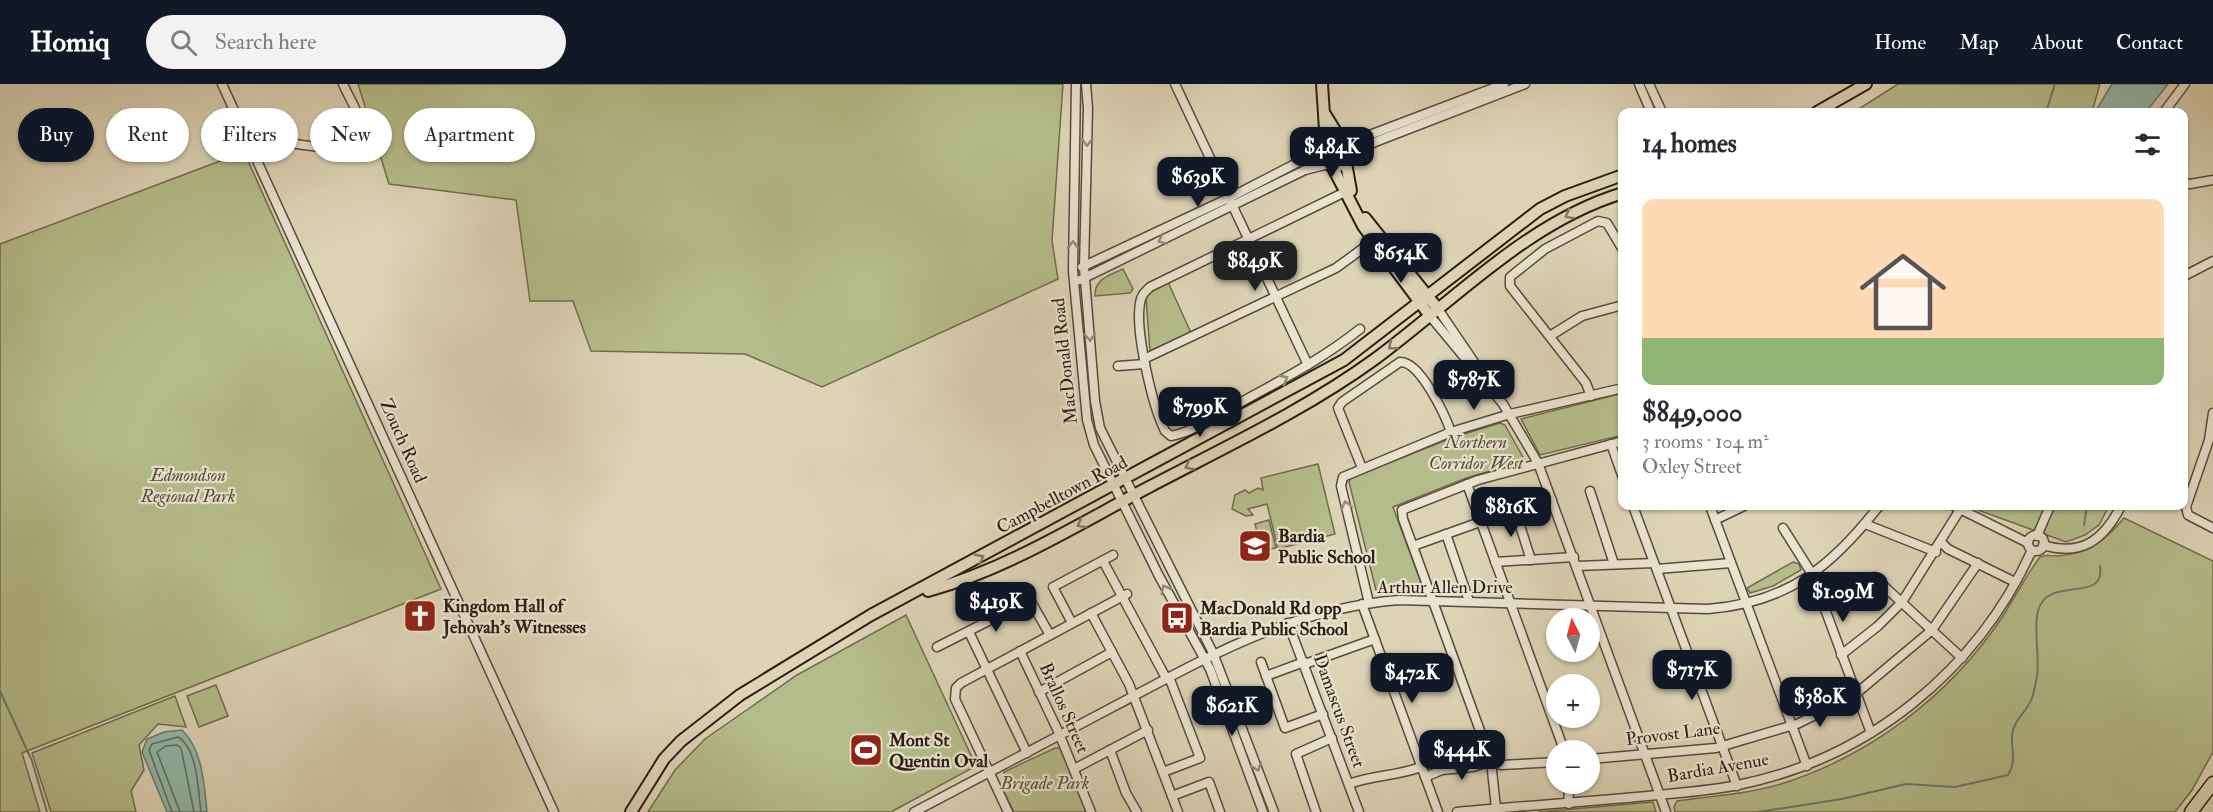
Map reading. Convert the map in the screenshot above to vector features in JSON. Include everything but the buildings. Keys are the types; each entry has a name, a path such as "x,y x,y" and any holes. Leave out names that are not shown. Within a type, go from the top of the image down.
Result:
{"highway":[{"path":"2191,812 2213,783"}],"main road":[{"path":"1322,84 1325,114 1324,158 1373,241 1423,297"},
{"path":"1824,108 1867,84"},
{"path":"1838,108 1867,84"},
{"path":"1325,114 1346,150 1350,189 1363,214 1434,313"},
{"path":"1325,147 1332,140 1346,150"},
{"path":"1330,165 1339,166 1346,150"},
{"name":"Campbelltown Road","path":"632,812 664,759 726,705 871,615 1344,360 1540,209 1565,196 1618,177"},
{"name":"Campbelltown Road","path":"910,596 959,582 1001,565 1328,390 1374,360 1545,229 1573,213 1618,196"},
{"path":"1363,214 1364,221 1375,235 1373,241"}],"street":[{"name":"Zouch Road","path":"222,84 234,108"},
{"path":"298,144 341,148 354,142 360,132 360,120 343,84"},
{"name":"MacDonald Road","path":"1076,84 1078,98 1073,271 1087,420 1094,445 1114,486 1167,592 1204,658 1263,812"},
{"name":"MacDonald Road","path":"1086,84 1088,97 1084,267 1097,417 1104,440 1213,653 1274,812"},
{"path":"1175,84 1233,201 1308,365"},
{"path":"1346,150 1470,97 1525,84"},
{"path":"1639,84 1649,108"},
{"path":"1649,84 1660,108"},
{"path":"2167,108 2185,84"},
{"path":"1346,150 1375,142 1506,87"},
{"path":"1078,98 1088,97"},
{"path":"1074,283 1233,201 1325,147"},
{"name":"Zouch Road","path":"259,162 554,812"},
{"path":"1073,271 1184,219 1305,170 1330,165"},
{"path":"2188,184 2213,180"},
{"path":"1345,192 1150,287 1143,294 1140,307 1144,361 1163,427 1171,436 1215,416 1328,355 1360,329"},
{"path":"1592,396 1586,383 1510,286 1511,275 1567,235 1598,222 1606,223 1618,242"},
{"path":"1118,366 1144,361 1336,268 1373,241"},
{"path":"2188,273 2204,263 2213,261"},
{"path":"1550,336 1582,316 1618,306"},
{"path":"1434,313 1510,414 1538,463 1666,812"},
{"path":"1362,468 1338,408 1342,402 1400,362 1410,365 1439,402 1451,432"},
{"path":"1438,812 1375,639 1365,604 1341,486 1343,477 1451,432 1510,414 1618,389"},
{"path":"2188,501 2209,440 2213,413"},
{"path":"1496,808 1491,761 1402,516 1404,508 1467,483 1618,442"},
{"path":"1611,444 1618,464"},
{"path":"1467,483 1560,740"},
{"path":"1590,491 1614,564"},
{"path":"1413,546 1480,521 1552,500"},
{"path":"1515,510 1531,560"},
{"path":"1634,510 1737,786"},
{"path":"1712,510 1806,766"},
{"path":"1716,520 1736,510"},
{"name":"Arthur Allen Drive","path":"917,811 1213,653 1288,623 1365,604 1432,599 1708,609 1746,603 1780,592 1812,574 1844,550 1876,510"},
{"path":"1841,655 1878,626 1902,602 1936,552 1956,510"},
{"path":"1962,510 2030,547 2040,550 2043,546"},
{"path":"2037,536 2048,510"},
{"path":"2043,546 2060,550 2072,549 2094,541 2108,529 2119,510"},
{"path":"2187,510 2188,515 2213,528"},
{"path":"1865,524 1936,552"},
{"path":"1783,528 1812,574 1871,734"},
{"path":"1446,534 1469,601"},
{"path":"2030,547 2031,538 2037,536 2042,538 2043,546"},
{"path":"1941,542 1948,549 2015,582"},
{"name":"Bardia Avenue","path":"1457,812 1569,804 1737,786 1806,766 1871,734 1921,698 1962,658 1980,636 2015,582 2030,547"},
{"path":"1072,623 1053,587 1113,555"},
{"path":"1495,562 1531,560 1655,566 1731,563"},
{"path":"1103,561 1125,595 1167,678 1200,758 1163,771"},
{"name":"Provost Lane","path":"1600,758 1722,746 1791,726 1856,695 1932,630 1978,563"},
{"path":"1874,578 1962,658"},
{"path":"1008,812 955,699 956,688 1125,595"},
{"path":"937,646 1030,600 1050,635"},
{"path":"1091,613 1134,696 1178,812"},
{"name":"Damascus Street","path":"1288,623 1359,812"},
{"path":"969,632 1027,753"},
{"path":"1266,676 1375,639"},
{"name":"Brallos Street","path":"1020,651 1060,736 1091,812"},
{"path":"1039,692 1112,652"},
{"path":"1261,662 1285,728 1323,714"},
{"path":"1074,769 1148,730"},
{"path":"1316,812 1296,754 1332,738"},
{"path":"1110,750 1126,793 1137,812"},
{"path":"1425,777 1442,770 1473,767 1491,761 1501,765 1546,763"},
{"path":"1348,784 1369,777 1400,774 1421,767"},
{"path":"1172,796 1209,782 1220,812"},
{"path":"1569,794 1569,804"}],"green space":[{"path":"358,84 1063,84 1052,241 1058,279 822,387 745,354 591,351 573,301 530,301 516,200 389,184 382,162 392,162 392,108 365,108"},
{"path":"1898,84 2100,84 2093,108 1860,108"},
{"name":"Edmondson Regional Park","path":"217,162 249,162 441,589 22,753 40,812 0,812 0,244"},
{"path":"1123,269 1133,289 1130,293 1095,296 1095,290 1100,282"},
{"path":"1168,282 1191,333 1150,351 1146,298 1151,291"},
{"path":"1618,394 1618,436 1540,455 1521,419"},
{"name":"Northern Corridor West","path":"1500,423 1505,425 1524,459 1523,462 1469,477 1393,507 1422,585 1415,590 1379,593 1376,590 1349,482 1351,478 1454,437"},
{"path":"1318,464 1335,534 1278,549 1267,504 1248,509 1253,515 1246,516 1232,509 1235,495 1245,490 1249,493 1258,488 1263,490 1261,478"},
{"path":"1978,510 2107,510 2099,525 2085,535 2066,542"},
{"path":"2124,518 2213,561 2213,752 2192,790 2175,812 1675,812 1674,807 1677,801 1781,784 1814,772 1876,740 1932,698 1957,673 2001,619 2040,557 2068,555 2087,549 2111,533"},
{"path":"1269,520 1276,548 1262,551 1255,524"},
{"path":"1793,562 1799,564 1801,570 1773,586 1750,593 1747,588"},
{"path":"906,615 976,766 891,812 648,812 675,770 705,739 797,675"},
{"path":"216,685 228,716 199,727 187,696"},
{"path":"175,696 186,727 158,724 139,745 144,770 131,791 136,812 51,812 32,753"},
{"name":"Brigade Park","path":"1055,748 1061,748 1087,812 1014,812 1001,786 1011,783 1003,776 1004,772"},
{"path":"1653,802 1656,812 1538,812"}],"water":[{"path":"2112,84 2168,84 2149,108 2097,108"},
{"path":"182,730 189,738 198,758 207,812 167,812 142,752 147,739 164,732"}],"waterway":[{"path":"2047,108 2055,84"},
{"path":"2084,525 2086,510"},
{"path":"1758,812 1842,799 1906,784 1955,787 2008,775 2013,760 2013,729 2030,703 2037,678 2038,611 2043,600 2052,594 2085,588 2094,584 2099,578 2100,566"},
{"path":"0,691 32,761 47,812"}],"place":[{"name":"Bardia Public School","path":"1255,546"},
{"name":"Kingdom Hall of Jehovah's Witnesses","path":"420,616"},
{"name":"MacDonald Rd opp Bardia Public School","path":"1177,618"},
{"name":"Mont St Quentin Oval","path":"866,750"}]}
